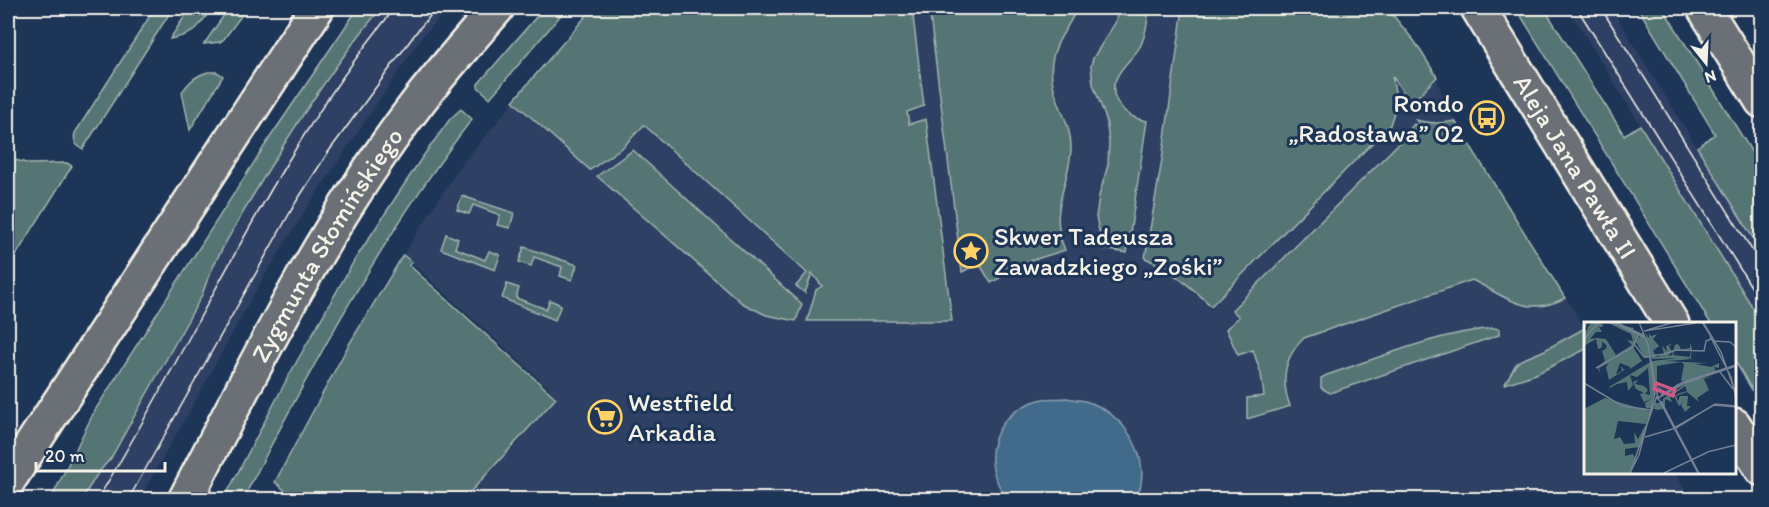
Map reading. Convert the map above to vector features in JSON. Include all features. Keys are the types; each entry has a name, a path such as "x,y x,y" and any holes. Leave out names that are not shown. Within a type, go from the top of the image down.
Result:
{"main road":[{"path":"8,481 317,8"},
{"name":"Zygmunta Słomińskiego","path":"185,500 278,323 334,226 414,106 496,8"},
{"name":"Aleja Jana Pawła II","path":"1478,8 1671,322"},
{"path":"1704,8 1761,101"},
{"path":"1736,428 1761,469"}],"shaded area":[{"path":"381,8 449,8 422,37 307,208 256,290 139,499 82,500 132,422 202,295 209,273 274,159 352,43"},
{"name":"Skwer Tadeusza Zawadzkiego „Zośki”","path":"593,8 1387,8 1415,42 1433,69 1446,105 1455,121 1584,327 1584,474 1676,474 1691,499 464,499 556,397 548,390 549,388 403,255 460,166"},
{"path":"1568,8 1611,8 1761,251 1761,321"},
{"path":"1066,398 1085,401 1099,407 1113,415 1124,427 1139,454 1142,469 1141,484 1136,499 1009,500 999,485 993,469 992,454 995,439 1002,426 1012,414 1026,405 1043,399"}],"green space":[{"path":"155,8 173,8 83,149 81,148 75,141 75,133"},
{"path":"190,8 212,8 191,33 170,39"},
{"path":"229,8 247,8 224,39 220,42 204,44"},
{"path":"358,8 381,8 329,76 267,172 224,245 202,295 111,458 98,473 82,499 51,499 95,410 269,139"},
{"path":"544,8 567,8 490,98 478,87 478,84"},
{"path":"593,8 912,8 924,106 907,112 909,124 926,119 952,321 807,321 816,290 822,286 812,273 805,293 796,286 807,273 644,125 624,146 590,170 513,101"},
{"path":"929,8 1077,8 1056,47 1051,74 1071,139 1069,164 1060,200 1058,223 1065,250 1027,262 991,283 979,263 962,272"},
{"path":"1119,8 1149,8 1141,45 1120,71 1114,91 1119,105 1125,111 1131,116 1147,121 1127,253 1103,249 1096,217 1108,165 1109,142 1106,119 1093,84 1091,66 1093,58 1115,23"},
{"path":"1183,8 1387,8 1415,42 1437,77 1411,103 1392,76 1397,103 1390,125 1211,306 1180,279 1145,258 1162,160"},
{"path":"1516,8 1544,8 1624,135 1640,125 1761,321 1761,405 1736,363 1736,322 1710,322"},
{"path":"1638,8 1663,8 1761,167 1761,251 1697,147 1715,134"},
{"path":"208,72 217,72 223,76 190,130 182,92 193,79"},
{"path":"461,109 472,119 407,210 377,257 321,352 243,499 224,499 288,377 354,261 421,159 450,119"},
{"path":"1416,120 1436,123 1455,121 1565,298 1551,304 1528,306 1517,303 1472,280 1304,338 1292,353 1286,369 1285,387 1290,406 1247,419 1247,398 1264,396 1261,374 1253,350 1238,355 1226,329 1239,317 1232,310 1404,138 1414,124 1416,126 1419,124"},
{"path":"633,150 802,304 796,321 766,315 742,303 597,176"},
{"path":"8,158 30,164 67,163 72,166 8,268"},
{"path":"462,196 514,213 510,228 497,225 500,215 473,205 469,214 457,210"},
{"path":"446,234 458,239 455,248 485,260 489,251 500,255 495,270 441,249"},
{"path":"524,247 577,265 572,280 560,276 562,267 534,257 531,266 519,262"},
{"path":"403,255 412,262 409,265 556,398 464,499 295,499 275,482 348,346"},
{"path":"507,284 519,288 516,298 546,309 550,300 561,305 555,320 502,298"},
{"path":"1499,329 1499,335 1330,393 1321,388 1321,378 1327,375 1430,340"},
{"path":"1584,329 1584,350 1536,374 1505,384 1516,364"}],"tram line":[{"path":"97,500 134,438 273,186 351,65 395,8"},
{"path":"128,500 296,202 329,151 418,30 437,8"},
{"path":"1577,8 1762,304"},
{"path":"1601,8 1762,266"}],"place":[{"name":"Rondo „Radosława” 02","path":"1487,118"},
{"name":"Skwer Tadeusza Zawadzkiego „Zośki”","path":"971,251"},
{"name":"Westfield Arkadia","path":"605,417"}]}
